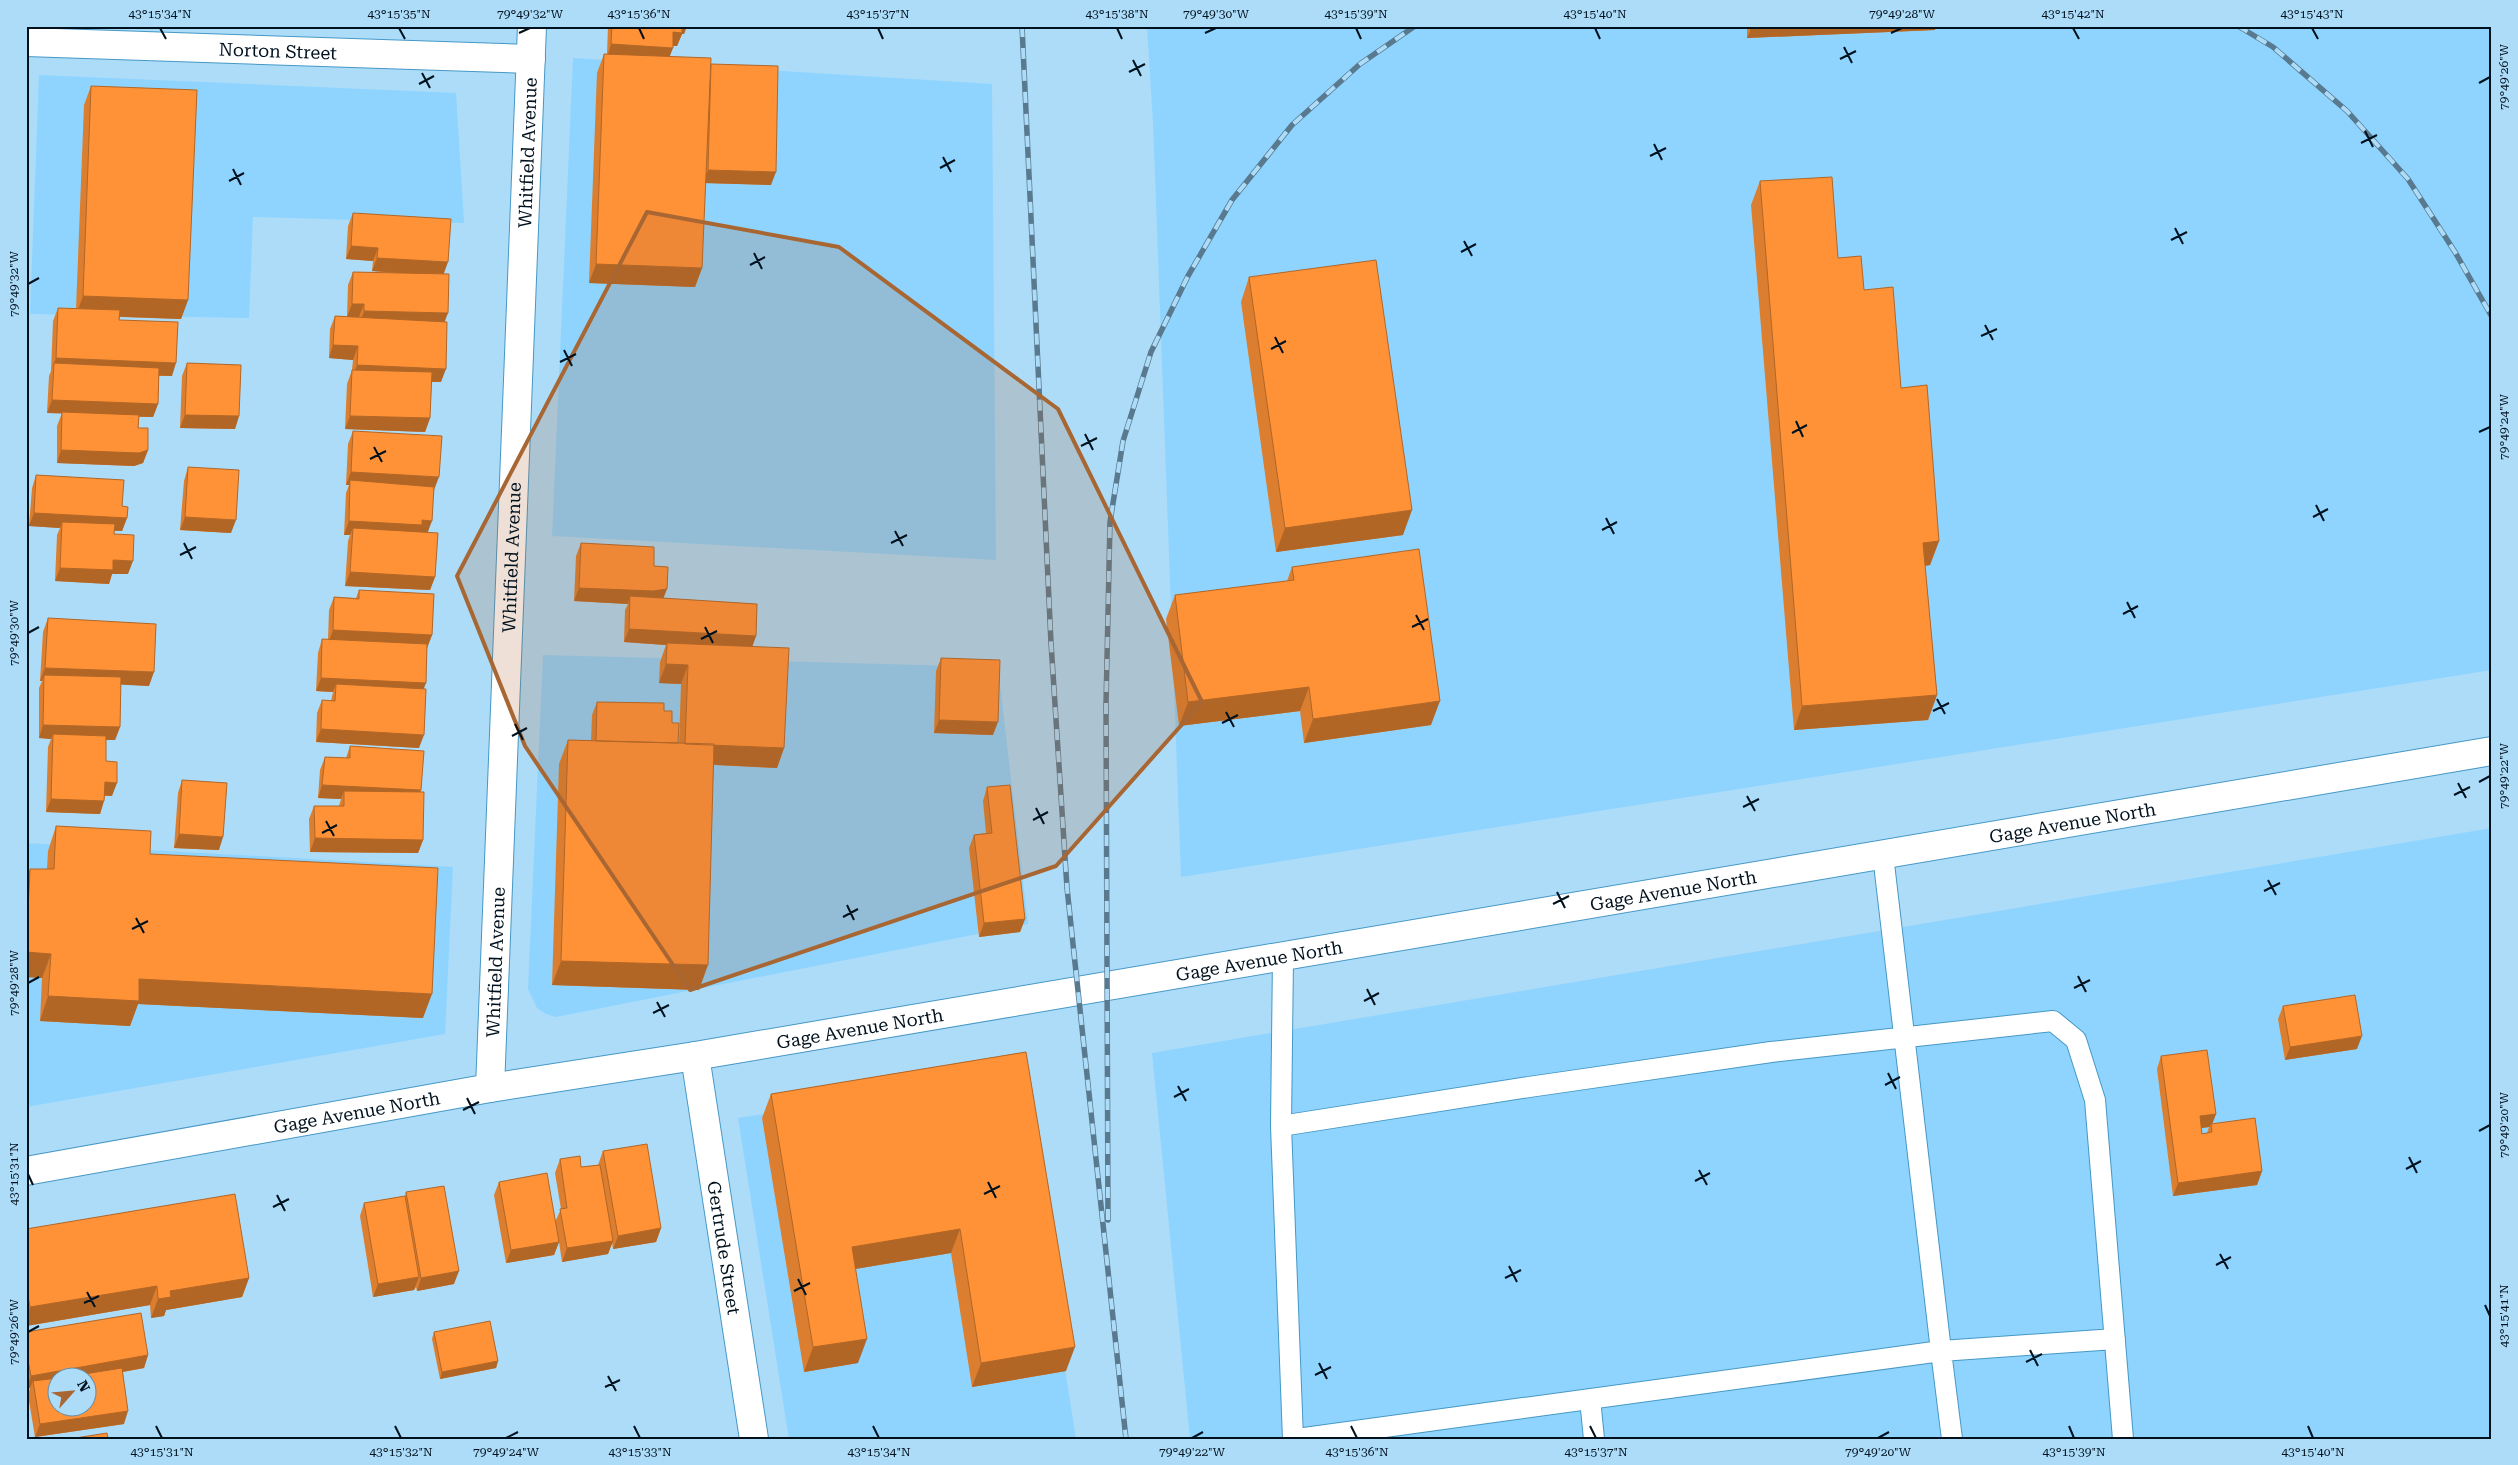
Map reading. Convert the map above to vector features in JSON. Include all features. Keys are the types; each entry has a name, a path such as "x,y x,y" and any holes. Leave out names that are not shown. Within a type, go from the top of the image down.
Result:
{"main road":[{"name":"Whitfield Avenue","path":"490,1088 532,26"},
{"name":"Norton Street","path":"26,42 531,59"},
{"name":"Gage Avenue North","path":"26,1171 490,1088 696,1056 2492,752"},
{"name":"Gertrude Street","path":"696,1056 754,1439"}],"lane":[{"path":"1883,855 1952,1439"},
{"path":"1283,957 1281,1126 1293,1439"},
{"path":"1281,1126 1771,1052 2053,1021 2076,1040 2095,1100 2124,1439"},
{"path":"1297,1439 1941,1351 2115,1340"},
{"path":"1590,1399 1594,1439"}],"highlighted area":[{"path":"647,212 839,247 1058,409 1202,702 1056,866 690,990 525,746 457,576"}],"shaded area":[{"path":"1147,26 2492,26 2492,670 1181,877 1153,122"},
{"path":"573,58 992,84 996,560 552,536"},
{"path":"39,75 456,93 464,223 253,217 249,318 30,314"},
{"path":"543,655 998,667 1028,924 556,1017 546,1014 537,1008 528,989"},
{"path":"2492,828 2492,1439 1190,1439 1152,1053"},
{"path":"26,843 453,867 445,1034 26,1107"},
{"path":"1018,1074 1076,1439 789,1439 738,1118"}],"building":[{"path":"612,26 682,26 682,33 673,32 673,48 611,44"},
{"path":"604,54 711,58 702,268 596,264"},
{"path":"711,64 778,66 776,172 708,170"},
{"path":"91,86 197,90 188,300 83,296"},
{"path":"1832,177 1838,258 1861,256 1864,290 1893,287 1901,388 1927,385 1939,541 1923,543 1937,695 1802,706 1760,181"},
{"path":"353,213 451,219 448,262 377,258 378,248 351,246"},
{"path":"1376,260 1412,510 1285,528 1249,277"},
{"path":"353,272 449,274 448,313 364,311 364,304 352,304"},
{"path":"58,308 120,310 119,320 178,322 176,363 56,358"},
{"path":"335,316 447,322 446,369 357,365 358,346 333,345"},
{"path":"54,363 159,368 158,404 52,400"},
{"path":"187,363 241,365 239,416 185,415"},
{"path":"352,370 432,372 430,418 350,416"},
{"path":"62,412 139,415 138,428 148,428 148,450 139,453 61,450"},
{"path":"353,431 442,436 439,477 351,472"},
{"path":"188,467 239,470 236,520 185,517"},
{"path":"36,475 124,480 122,506 128,507 127,518 34,513"},
{"path":"350,480 434,487 432,521 422,520 422,525 349,521"},
{"path":"62,522 115,524 114,534 134,535 133,561 113,560 113,570 60,568"},
{"path":"353,528 438,533 435,577 350,572"},
{"path":"581,543 654,547 654,566 668,567 667,589 653,591 579,588"},
{"path":"1419,549 1440,701 1313,719 1309,687 1188,702 1175,595 1294,580 1292,567"},
{"path":"359,590 434,594 432,635 333,630 334,597 359,599"},
{"path":"630,596 757,604 756,636 629,629"},
{"path":"48,618 156,624 154,672 45,668"},
{"path":"322,639 427,644 426,683 321,678"},
{"path":"667,643 789,648 784,748 685,744 688,665 666,664"},
{"path":"941,658 1000,660 998,722 939,720"},
{"path":"44,675 121,677 120,727 43,725"},
{"path":"336,684 426,689 424,735 321,729 322,700 335,701"},
{"path":"597,702 664,703 664,711 672,711 672,723 679,723 678,743 596,741"},
{"path":"53,734 106,736 106,761 117,762 117,783 105,782 104,801 51,799"},
{"path":"568,740 714,744 708,965 561,961"},
{"path":"350,746 424,751 421,790 322,785 325,757 350,758"},
{"path":"182,780 227,783 223,837 179,834"},
{"path":"1010,785 1025,919 984,923 974,835 992,833 987,787"},
{"path":"344,791 424,792 423,840 315,838 314,806 344,806"},
{"path":"56,826 151,831 150,854 438,868 432,994 139,979 139,1001 48,996 51,954 26,952 30,869 54,869"},
{"path":"2355,995 2362,1036 2290,1047 2283,1006"},
{"path":"2207,1050 2216,1114 2200,1116 2202,1134 2212,1132 2211,1124 2255,1118 2262,1171 2178,1183 2161,1056"},
{"path":"1026,1052 1075,1347 981,1363 960,1229 852,1247 867,1339 813,1347 771,1094"},
{"path":"647,1144 661,1228 618,1236 603,1151"},
{"path":"580,1156 581,1167 600,1165 613,1241 567,1248 560,1209 567,1208 560,1159"},
{"path":"547,1173 559,1242 511,1250 499,1182"},
{"path":"444,1186 459,1271 421,1278 406,1192"},
{"path":"235,1194 249,1278 170,1291 171,1297 158,1299 157,1286 30,1307 26,1285 26,1229"},
{"path":"405,1196 419,1277 378,1284 364,1203"},
{"path":"141,1313 148,1355 76,1368 48,1368 48,1373 31,1376 26,1350 26,1332"},
{"path":"490,1321 498,1361 442,1372 434,1332"},
{"path":"122,1368 128,1411 98,1415 98,1372"},
{"path":"48,1379 48,1418 81,1418 40,1424 33,1381"},
{"path":"107,1433 108,1439 69,1439"}],"railway":[{"path":"1022,26 1051,643 1067,888 1126,1439"},
{"path":"1108,1220 1106,704 1110,522 1123,441 1151,352 1188,276 1232,200 1292,125 1360,64 1415,26"},
{"path":"2238,26 2273,47 2347,111 2408,179 2455,252 2492,317"}]}
